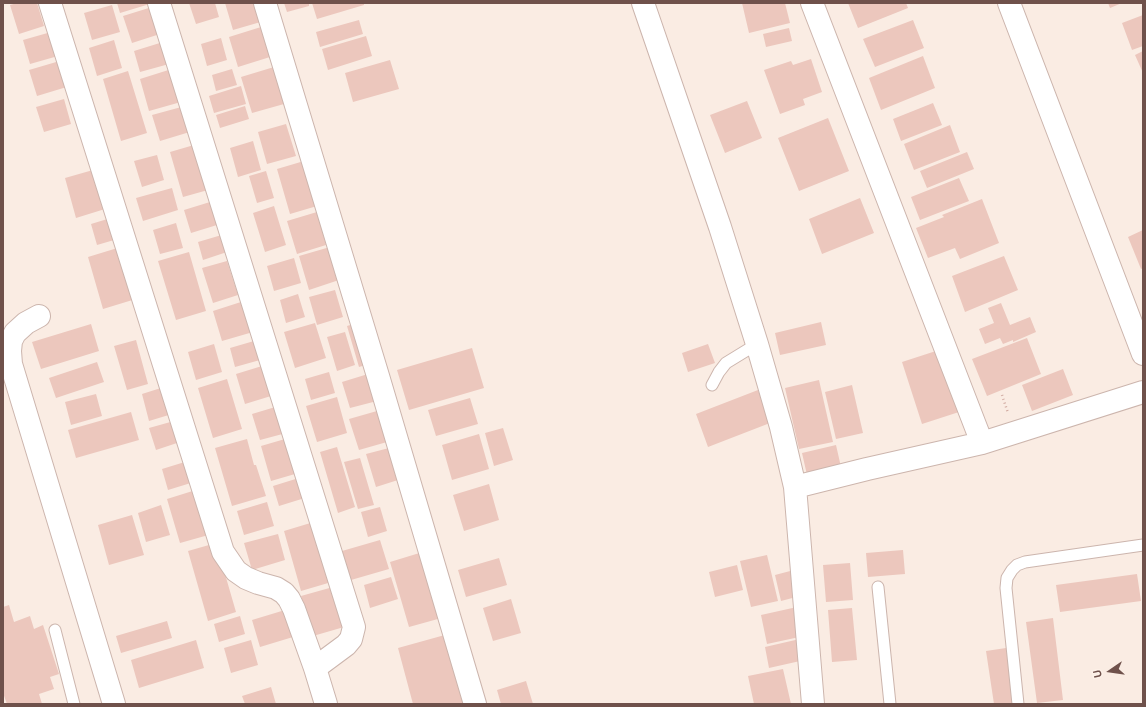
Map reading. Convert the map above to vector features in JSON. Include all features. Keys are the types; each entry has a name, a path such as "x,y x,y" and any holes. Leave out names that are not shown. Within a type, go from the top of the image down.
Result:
{"street":[{"path":"50,3 223,552 236,571 246,578 284,593 294,609 326,704"},
{"path":"159,3 354,627 351,639 346,645 315,668"},
{"path":"265,3 378,376 475,704"},
{"path":"643,3 720,228 757,344 781,427 795,486 814,704"},
{"path":"812,3 982,443"},
{"path":"1009,3 1143,354"},
{"path":"39,316 26,323 15,333 11,341 11,364 114,704"},
{"path":"795,486 982,443 1143,392"}],"lane":[{"path":"712,385 726,363 757,344"},
{"path":"1018,704 1006,588 1007,578 1012,570 1017,565 1025,562 1143,545"},
{"path":"878,587 890,704"},
{"path":"55,630 74,704"}],"building":[{"path":"17,3 37,3 44,26 19,34 10,5"},
{"path":"117,3 153,3 120,13"},
{"path":"189,3 215,3 219,17 196,24"},
{"path":"225,3 259,3 264,21 233,30"},
{"path":"284,3 309,3 309,6 287,12"},
{"path":"312,3 364,3 364,5 317,19"},
{"path":"742,3 785,3 790,23 749,33"},
{"path":"848,3 906,3 908,8 858,28"},
{"path":"1108,3 1122,3 1110,8"},
{"path":"112,5 120,32 92,40 84,13"},
{"path":"152,7 160,34 132,43 123,16"},
{"path":"1143,15 1143,46 1132,50 1122,23"},
{"path":"359,20 363,34 320,47 316,32"},
{"path":"913,20 924,48 875,67 863,39"},
{"path":"261,27 270,57 238,67 229,37"},
{"path":"789,28 792,41 766,47 763,34"},
{"path":"51,32 58,56 30,64 23,40"},
{"path":"366,36 372,56 328,70 322,49"},
{"path":"221,38 227,60 207,66 201,44"},
{"path":"114,40 122,68 97,76 89,48"},
{"path":"163,42 169,64 140,72 134,51"},
{"path":"1143,51 1143,73 1135,55"},
{"path":"923,56 935,88 881,110 869,78"},
{"path":"811,59 822,92 803,99 805,105 780,114 764,70 791,61 793,65"},
{"path":"63,60 70,86 37,96 29,70"},
{"path":"390,60 399,89 353,102 345,73"},
{"path":"178,67 188,100 149,111 140,79"},
{"path":"274,67 284,104 252,113 241,77"},
{"path":"232,69 237,85 216,91 212,75"},
{"path":"128,71 147,133 121,141 103,79"},
{"path":"241,86 246,104 214,113 209,96"},
{"path":"64,99 71,124 44,132 36,107"},
{"path":"747,101 762,138 725,153 710,115"},
{"path":"933,103 942,125 901,141 893,119"},
{"path":"185,106 193,131 160,141 152,115"},
{"path":"245,106 249,119 220,128 216,115"},
{"path":"828,118 849,171 799,191 778,138"},
{"path":"286,124 296,156 267,164 258,132"},
{"path":"950,125 960,152 914,170 904,144"},
{"path":"253,141 261,170 238,177 230,148"},
{"path":"194,145 208,190 183,197 170,152"},
{"path":"967,152 974,169 927,188 920,171"},
{"path":"157,155 164,180 142,187 134,161"},
{"path":"304,161 317,206 290,214 277,169"},
{"path":"93,170 105,209 76,218 65,178"},
{"path":"266,171 274,198 257,203 249,176"},
{"path":"959,178 969,201 920,220 911,197"},
{"path":"172,188 178,210 143,221 136,198"},
{"path":"860,198 874,233 822,254 809,219"},
{"path":"982,199 999,243 960,259 955,248 928,258 916,228 944,217 942,215"},
{"path":"210,202 217,225 191,233 184,210"},
{"path":"274,206 286,245 265,252 253,213"},
{"path":"317,212 326,245 297,254 287,221"},
{"path":"114,217 121,238 97,245 91,224"},
{"path":"176,223 183,248 160,254 153,230"},
{"path":"1143,230 1143,268 1141,269 1128,237"},
{"path":"225,234 230,251 203,260 198,242"},
{"path":"124,246 139,298 103,309 88,257"},
{"path":"330,247 339,280 309,290 299,256"},
{"path":"189,252 206,311 176,320 158,261"},
{"path":"1004,256 1018,290 965,312 952,276"},
{"path":"294,258 301,283 274,291 267,266"},
{"path":"227,261 238,295 213,303 202,268"},
{"path":"335,290 343,317 317,325 309,297"},
{"path":"298,294 305,317 286,323 280,300"},
{"path":"244,301 253,332 222,341 213,311"},
{"path":"1001,303 1010,325 1030,317 1036,332 1013,342 1013,340 1003,344 1000,338 985,344 979,329 994,323 988,308"},
{"path":"360,322 372,363 359,367 347,326"},
{"path":"821,322 826,345 780,355 775,333"},
{"path":"315,323 326,358 295,368 284,332"},
{"path":"91,324 99,351 41,369 32,342"},
{"path":"345,332 355,365 337,371 327,337"},
{"path":"1027,338 1041,374 987,396 972,359"},
{"path":"136,340 148,384 127,390 114,346"},
{"path":"254,341 260,360 235,367 230,348"},
{"path":"214,344 222,372 196,380 188,352"},
{"path":"708,344 715,363 688,372 682,353"},
{"path":"472,348 484,388 409,410 397,370"},
{"path":"939,350 959,412 922,424 902,362"},
{"path":"97,362 104,382 56,398 49,378"},
{"path":"262,366 271,396 245,404 236,374"},
{"path":"1063,369 1073,395 1032,411 1022,385"},
{"path":"329,372 335,393 311,400 305,379"},
{"path":"368,374 377,401 350,408 342,382"},
{"path":"227,379 242,429 213,438 198,388"},
{"path":"819,380 833,442 799,449 785,388"},
{"path":"852,385 863,433 836,439 825,392"},
{"path":"164,387 172,414 149,421 142,394"},
{"path":"758,390 770,423 708,447 696,414"},
{"path":"96,394 102,416 71,425 65,402"},
{"path":"337,397 347,433 317,442 306,406"},
{"path":"470,398 478,424 436,436 428,410"},
{"path":"282,405 290,432 260,440 252,414"},
{"path":"377,411 387,442 359,450 349,419"},
{"path":"131,412 139,440 76,458 68,430"},
{"path":"174,421 180,442 156,450 149,428"},
{"path":"503,428 513,460 494,466 485,433"},
{"path":"479,434 489,469 452,480 442,445"},
{"path":"247,439 254,465 256,465 266,496 232,506 215,448"},
{"path":"285,439 295,474 271,481 261,446"},
{"path":"836,445 841,467 807,475 802,453"},
{"path":"337,447 355,507 338,513 320,452"},
{"path":"389,448 398,480 376,487 366,454"},
{"path":"360,458 374,505 358,509 344,462"},
{"path":"188,461 194,482 168,490 162,469"},
{"path":"302,477 308,497 279,506 273,486"},
{"path":"489,484 499,520 464,531 453,495"},
{"path":"199,489 212,534 180,543 167,499"},
{"path":"267,502 274,526 244,535 237,511"},
{"path":"161,505 170,535 146,542 138,513"},
{"path":"380,507 387,531 368,537 361,512"},
{"path":"132,515 144,555 109,565 98,525"},
{"path":"317,521 335,581 301,591 284,531"},
{"path":"278,534 285,560 252,570 244,543"},
{"path":"380,540 389,569 351,580 342,551"},
{"path":"216,543 236,612 208,621 188,551"},
{"path":"903,550 905,574 868,577 866,553"},
{"path":"426,551 445,617 409,627 390,562"},
{"path":"767,555 778,601 751,607 740,561"},
{"path":"499,558 507,585 466,597 458,570"},
{"path":"850,563 853,600 826,602 823,565"},
{"path":"737,565 743,590 715,597 709,572"},
{"path":"794,570 800,596 781,601 775,575"},
{"path":"1137,574 1141,601 1060,612 1056,585"},
{"path":"391,577 398,599 370,608 364,585"},
{"path":"333,587 344,627 313,636 301,596"},
{"path":"511,599 521,633 493,641 483,608"},
{"path":"9,605 14,622 30,616 34,629 43,625 59,674 50,677 54,689 39,694 42,704 7,704 3,693 3,607"},
{"path":"797,607 804,636 767,644 761,615"},
{"path":"852,608 857,660 832,662 828,610"},
{"path":"285,610 293,637 260,647 252,620"},
{"path":"240,616 245,634 219,642 214,624"},
{"path":"1053,618 1063,700 1037,703 1026,622"},
{"path":"167,621 172,638 121,653 116,636"},
{"path":"452,633 471,704 413,704 398,648"},
{"path":"804,638 809,659 769,668 765,647"},
{"path":"196,640 204,668 139,688 131,660"},
{"path":"251,640 258,665 231,673 224,648"},
{"path":"1006,648 1014,704 994,704 986,651"},
{"path":"783,669 791,704 754,704 748,676"},
{"path":"526,681 533,704 501,704 497,690"},
{"path":"271,687 276,704 245,704 242,696"}]}
